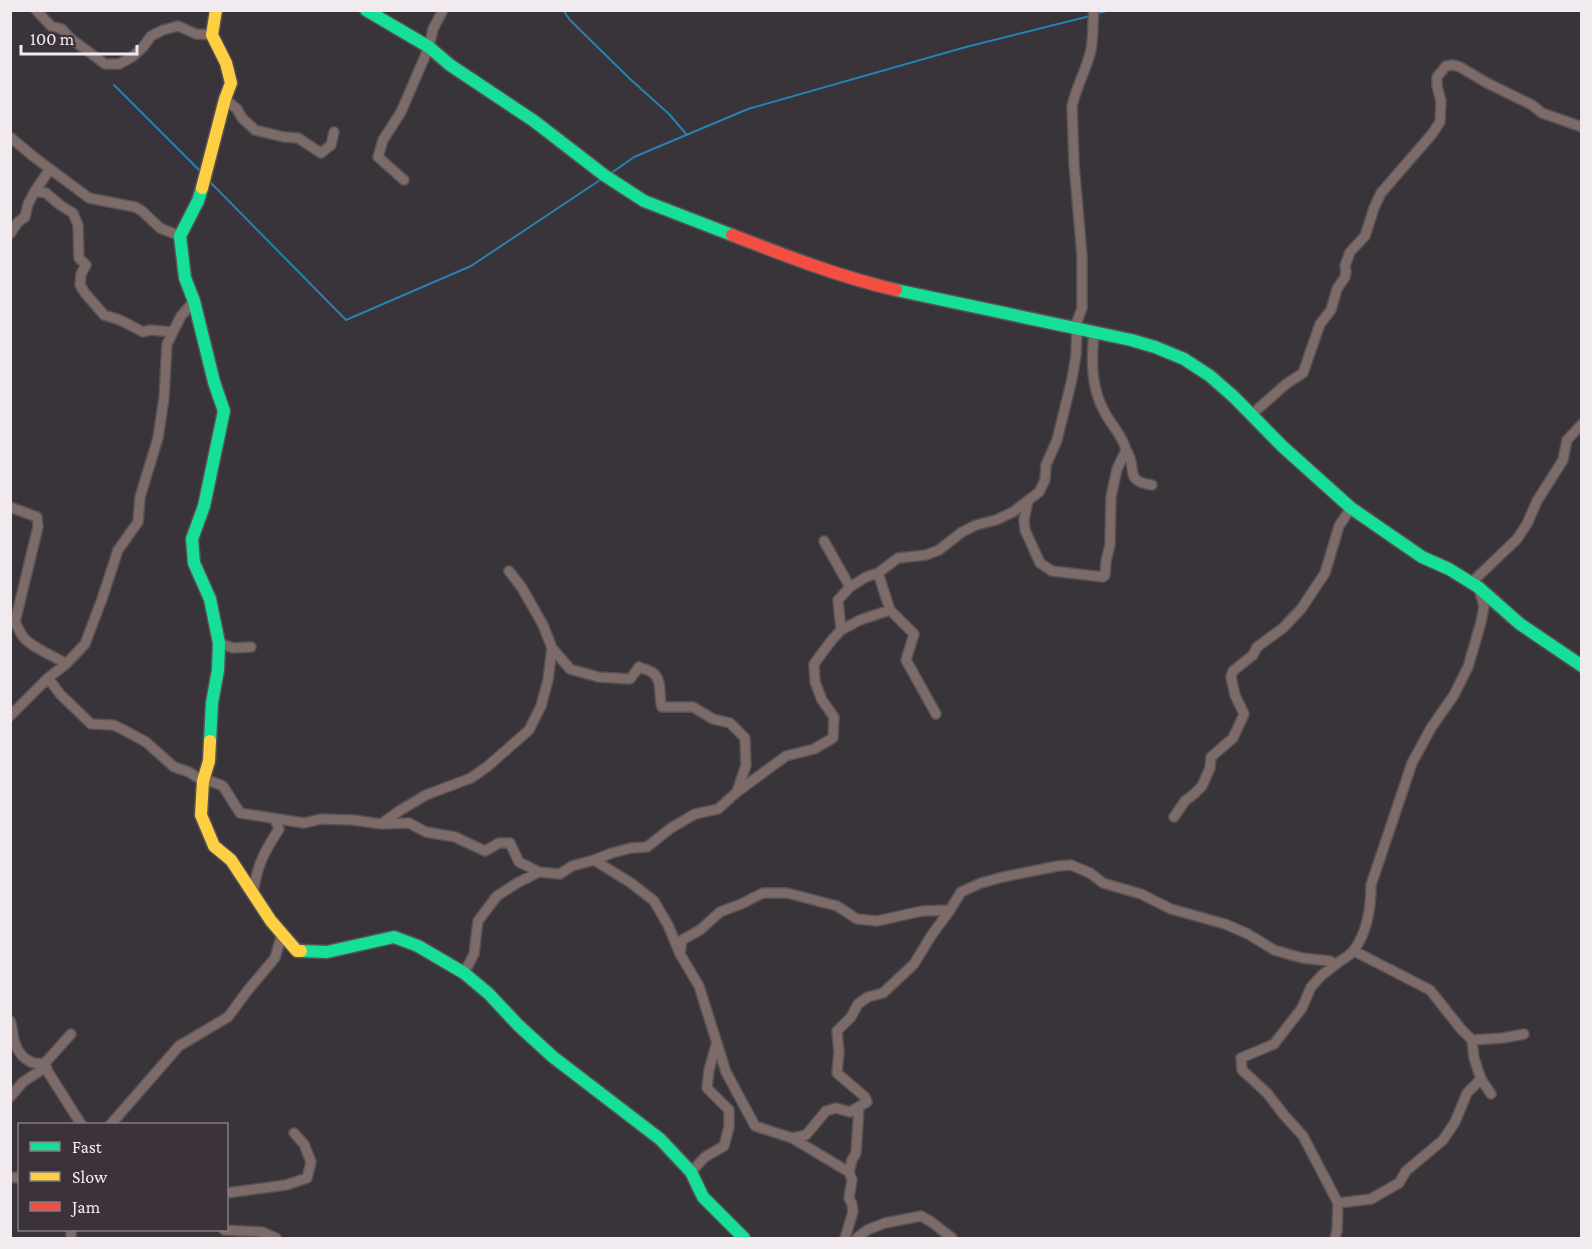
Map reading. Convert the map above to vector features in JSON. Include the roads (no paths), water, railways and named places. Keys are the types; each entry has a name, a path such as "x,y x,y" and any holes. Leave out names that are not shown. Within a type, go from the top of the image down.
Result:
{"street":[{"path":"36,10 51,26 62,29 70,38 105,64 119,64 132,57 151,36 163,30 178,26 196,34 212,34"},
{"path":"216,10 212,34 226,63 231,82 198,201 180,236 185,278 194,301 214,382 224,411 204,506 192,539 194,563 210,598 219,643 218,670 212,703 209,761 203,781 201,815 214,846 231,860 271,921 297,951 327,952 394,937 418,946 464,973 489,994 553,1058 660,1139 691,1172 704,1197 744,1239"},
{"path":"366,10 429,47 450,65 534,121 604,175 644,201 800,261 865,283 1131,340 1184,359 1210,376 1234,397 1282,446 1351,508 1422,557 1449,569 1474,585 1520,624 1581,666"},
{"path":"404,180 378,157 383,140 401,112 429,47 433,29 443,10"},
{"path":"841,630 838,600 850,587 866,577 879,573 897,558 926,555 939,550 962,532 1013,512 1039,492 1044,480 1046,465 1057,440 1072,379 1076,355 1077,322 1082,308 1082,256 1074,164 1072,106 1093,40 1094,10"},
{"path":"1251,415 1286,384 1303,373 1320,324 1331,310 1334,298 1347,272 1345,266 1350,252 1365,236 1381,193 1440,122 1441,102 1437,77 1446,66 1453,64 1460,67 1486,83 1532,105 1542,113 1581,127"},
{"path":"225,99 255,130 298,138 321,153 331,145 334,132"},
{"path":"10,137 89,198 135,207 160,228 180,236"},
{"path":"10,234 18,222 25,217 28,204 50,169"},
{"path":"35,191 46,193 73,213 78,225 79,258 86,265 81,274 80,285 104,315 120,320 143,332 150,330 173,332"},
{"path":"10,716 85,644 118,550 138,522 140,497 158,438 164,398 167,344 181,316 194,301"},
{"path":"1094,333 1092,354 1095,393 1109,420 1123,438 1131,459 1134,479 1137,482 1152,485"},
{"path":"1474,585 1517,539 1527,524 1537,501 1563,460 1567,440 1581,424"},
{"path":"1028,501 1024,520 1025,530 1040,563 1053,571 1103,577 1110,544 1111,497 1117,469 1126,450"},
{"path":"10,507 37,517 38,521 15,622 24,638 66,664"},
{"path":"1174,817 1185,801 1202,786 1211,757 1233,738 1244,714 1235,695 1231,677 1233,671 1253,655 1257,646 1282,628 1301,609 1325,573 1339,526 1351,508"},
{"path":"824,542 850,587"},
{"path":"509,571 538,616 552,648 570,669 598,677 630,679 639,667 654,673 660,682 659,699 662,707 693,707 713,719 730,723 745,738 746,765 737,792"},
{"path":"879,573 890,610 914,634 906,660 936,714"},
{"path":"1335,1239 1338,1203 1303,1136 1267,1093 1242,1070 1241,1058 1274,1044 1302,1008 1311,987 1322,975 1354,951 1366,928 1371,903 1371,885 1412,763 1468,667 1484,606 1474,585"},
{"path":"48,678 60,694 92,724 113,725 122,729 146,742 174,766 203,781 223,786 240,813 304,823 321,819 381,824 409,823 426,832 455,837 484,850 499,843 510,843 519,862 539,872 560,874 572,866 612,853 647,847 671,828 695,814 718,809 786,756 814,749 833,738 834,717 822,700 814,682 814,664 841,630 890,610"},
{"path":"219,643 233,648 251,647"},
{"path":"381,824 426,795 471,778 489,766 529,730 541,706 548,680 552,648"},
{"path":"253,895 263,854 279,829 274,818"},
{"path":"594,860 631,883 654,901 668,925 680,954 699,986 726,1072 755,1126 792,1138 849,1172"},
{"path":"792,1138 806,1135 826,1111 836,1108 850,1112 867,1102 865,1097 837,1073 839,1052 837,1031 851,1017 858,1004 868,997 883,993 914,964 961,892 981,883 1013,874 1071,865 1090,873 1103,883 1141,894 1171,909 1225,924 1248,934 1274,950 1302,958 1330,961 1335,965"},
{"path":"464,973 474,954 478,921 497,896 539,872"},
{"path":"680,954 682,940 700,930 720,912 763,892 787,893 837,906 856,919 877,921 922,911 950,910"},
{"path":"113,1123 179,1046 228,1017 275,958 282,934"},
{"path":"1354,951 1430,990 1472,1040 1479,1081 1489,1092"},
{"path":"10,1021 13,1038 22,1058 37,1065 45,1063"},
{"path":"10,1097 23,1082 43,1069 45,1063 71,1034"},
{"path":"1472,1040 1524,1034"},
{"path":"691,1172 705,1156 724,1146 729,1127 729,1110 707,1088 716,1045"},
{"path":"45,1063 48,1072 80,1123"},
{"path":"1338,1203 1371,1198 1399,1183 1407,1171 1443,1140 1455,1122 1467,1093 1479,1081"},
{"path":"845,1239 854,1212 849,1198 852,1180 849,1172 856,1154 859,1107"},
{"path":"228,1193 286,1185 307,1178 311,1162 304,1144 294,1133"},
{"path":"857,1239 867,1230 885,1223 921,1216 952,1239"},
{"path":"228,1230 262,1232 276,1239"}],"waterway":[{"path":"563,10 570,20 669,114 687,135"},
{"path":"1095,14 1110,10"},
{"path":"610,174 634,157 748,109 966,47 1090,16"},
{"path":"114,85 201,172"},
{"path":"209,181 346,320 471,266 603,178"}]}
